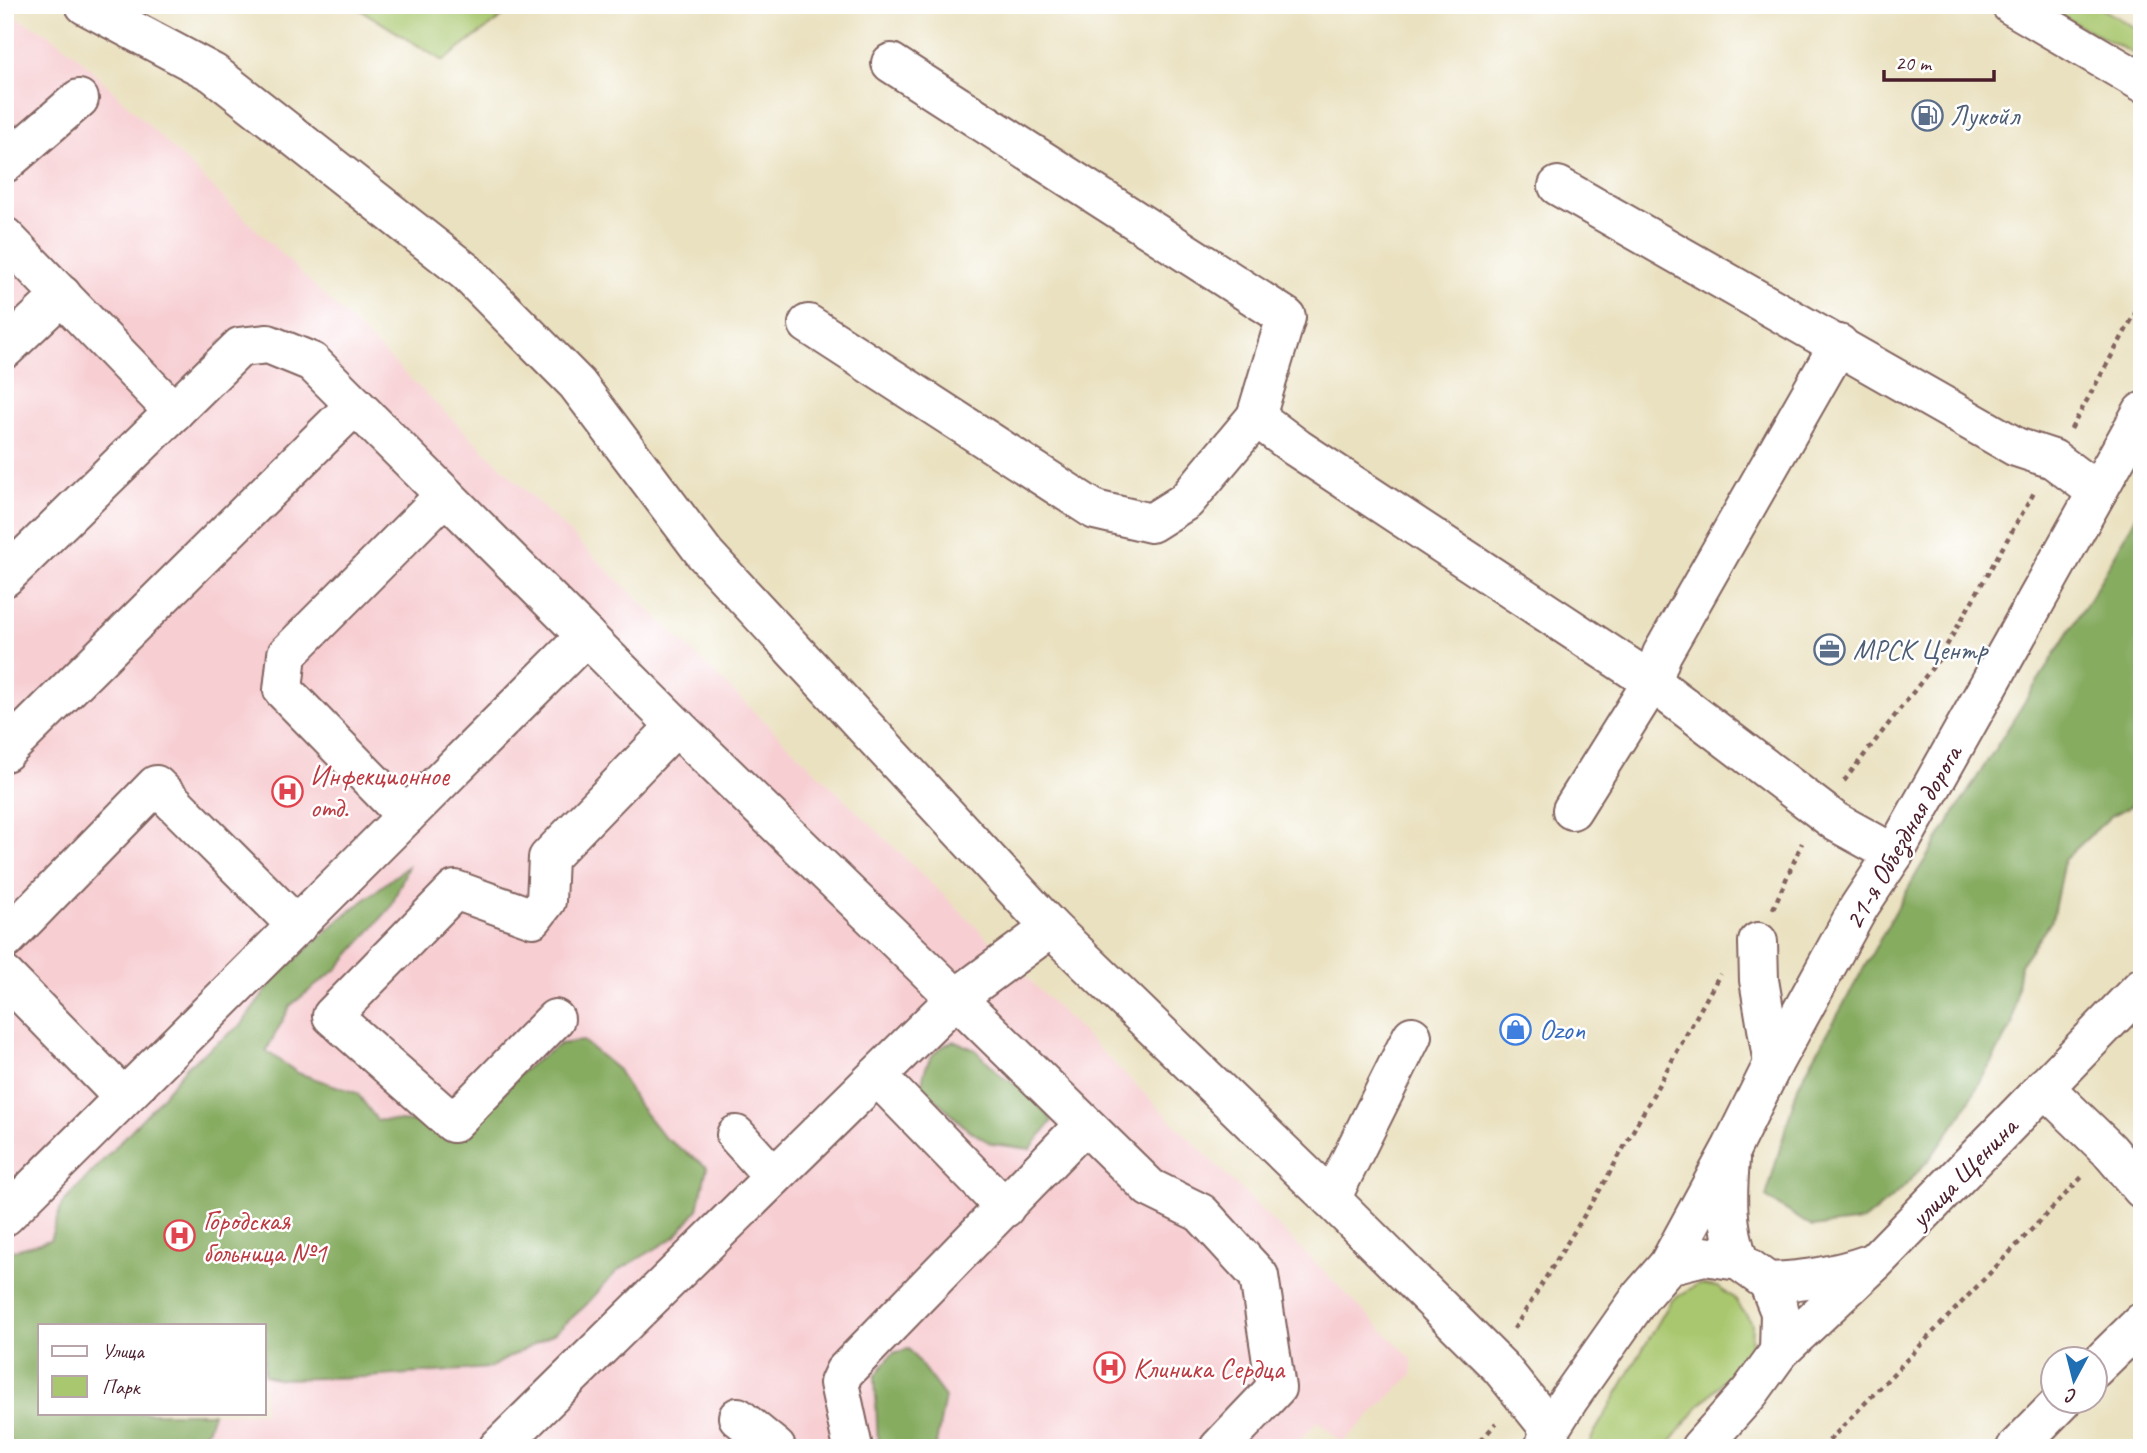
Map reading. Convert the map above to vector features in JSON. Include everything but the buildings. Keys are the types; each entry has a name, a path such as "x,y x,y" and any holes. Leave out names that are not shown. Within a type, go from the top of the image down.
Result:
{"main road":[{"path":"85,5 213,73 466,272 577,384 705,554 1051,928 1501,1368 1547,1438"},
{"path":"2011,5 2142,82"},
{"path":"808,324 1095,510 1151,523 1186,501 1256,417 1286,317 891,63"},
{"path":"5,163 79,100"},
{"path":"1558,186 2016,447 2053,459 2097,492"},
{"path":"5,237 174,412"},
{"path":"5,349 62,295"},
{"path":"5,577 240,347 268,344 312,362 676,726 1084,1125 1150,1188 1201,1213 1259,1276 1276,1388 1219,1448"},
{"path":"1572,810 1652,682 1662,654 1839,344"},
{"path":"5,752 355,405"},
{"name":"21-я Объездная дорога","path":"1547,1438 1642,1295 1668,1265 1860,907 1894,854 2142,412"},
{"path":"1256,417 1297,448 1652,682 1827,823 1894,854"},
{"path":"406,816 283,690 284,678 287,654 445,495"},
{"path":"5,1216 586,636"},
{"path":"555,1019 453,1123 332,1016 455,890 533,918 546,901 548,858 676,726"},
{"path":"5,940 156,785 297,926"},
{"path":"498,1448 956,998 1051,928"},
{"path":"1758,942 1759,980 1773,1065"},
{"path":"5,976 123,1097"},
{"name":"улица Щенина","path":"1700,1448 1750,1392 1779,1352 1874,1263 2142,986"},
{"path":"1331,1199 1412,1036"},
{"path":"877,1076 1005,1208"},
{"path":"2044,1087 2109,1150 2142,1189"},
{"path":"853,1448 839,1383 844,1372 1084,1125"},
{"path":"736,1135 773,1176"},
{"path":"1732,1147 1727,1197 1730,1236 1780,1312 1779,1352"},
{"path":"1668,1265 1704,1256 1798,1281 1836,1275 1874,1263"},
{"path":"2108,1356 2142,1322"},
{"path":"2016,1448 2050,1414"},
{"path":"738,1416 776,1448"}],"path":[{"path":"1475,1448 1496,1424 1501,1368 1513,1330 1603,1185 1720,974 1758,942 1804,839 1827,823 1939,659 2142,301"},
{"path":"1822,1448 2109,1150"}],"shaded area":[{"path":"5,12 48,34 76,55 968,919 1412,1359 1412,1375 1342,1443 1318,1421 1292,1448 5,1448"}],"green space":[{"path":"353,5 518,5 443,61"},
{"path":"2040,5 2096,5 2142,32 2142,58"},
{"path":"2142,506 2142,800 2111,816 2064,860 2052,920 2020,965 2012,1026 1963,1112 1931,1157 1902,1189 1863,1221 1812,1227 1766,1197 1798,1086 1918,871 2094,592"},
{"path":"408,866 391,907 338,968 291,1005 266,1051 298,1073 357,1093 377,1120 461,1124 530,1065 560,1044 583,1041 618,1070 637,1103 664,1137 707,1167 698,1209 675,1237 616,1272 585,1306 555,1333 489,1368 368,1377 279,1379 266,1376 266,1324 38,1324 38,1414 213,1414 207,1431 173,1448 5,1448 5,1253 50,1240 62,1204 155,1105 187,1066 242,1024 275,978 340,919"},
{"path":"954,1041 976,1050 1004,1078 1033,1094 1052,1121 1030,1149 992,1144 967,1129 922,1086 931,1058 940,1048"},
{"path":"1698,1284 1717,1287 1733,1297 1752,1323 1751,1346 1740,1364 1699,1406 1666,1448 1588,1448 1671,1301"},
{"path":"909,1349 945,1397 936,1444 938,1448 878,1448 875,1376 893,1353"}],"place":[{"name":"Лукойл","path":"1927,115"},
{"name":"МРСК Центр","path":"1830,649"},
{"name":"Инфекционное отд.","path":"287,791"},
{"name":"Ozon","path":"1516,1029"},
{"name":"Городская больница №1","path":"180,1236"},
{"name":"Клиника Сердца","path":"1110,1368"}]}
